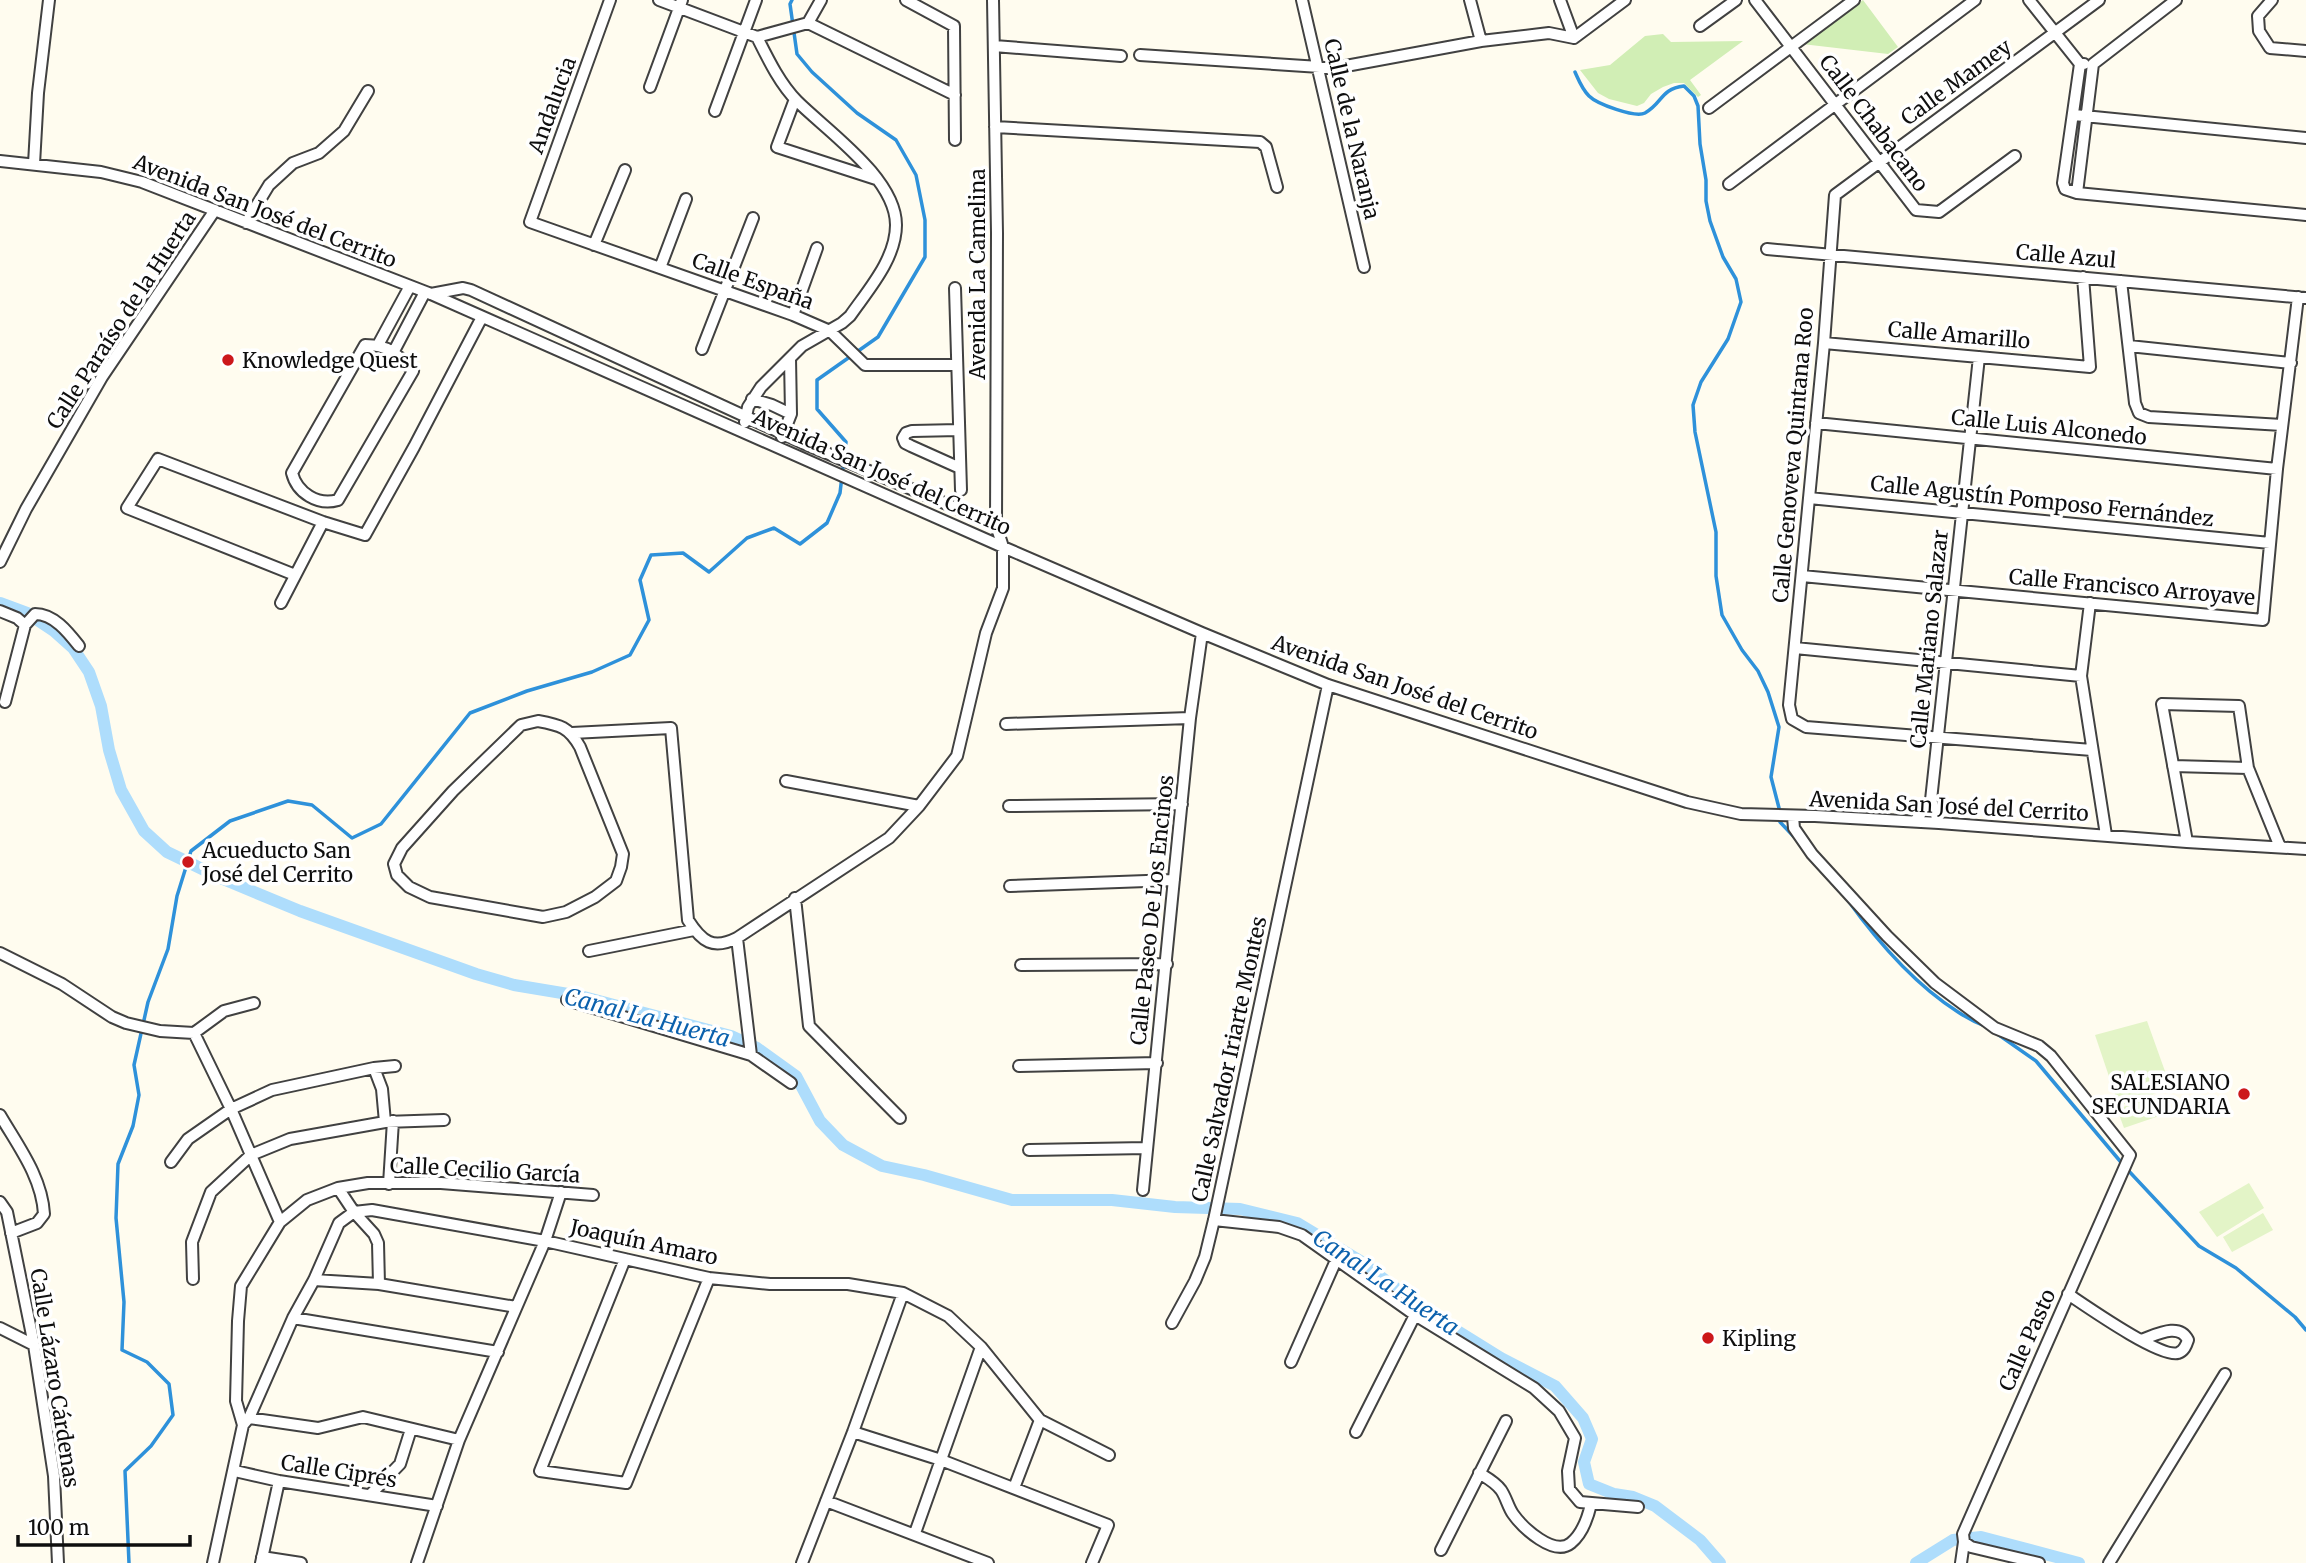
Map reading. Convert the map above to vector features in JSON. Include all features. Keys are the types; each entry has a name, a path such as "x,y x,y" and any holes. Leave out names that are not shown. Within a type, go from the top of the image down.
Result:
{"street":[{"path":"34,164 38,93 49,0"},
{"name":"Andalucia","path":"530,222 610,0"},
{"path":"659,0 680,4 757,37 804,24 821,0"},
{"path":"715,111 756,0"},
{"path":"906,0 954,26 955,140"},
{"name":"Avenida La Camelina","path":"993,0 996,525 1003,547"},
{"name":"Calle de la Naranja","path":"1302,0 1364,267"},
{"path":"1470,0 1480,41"},
{"path":"1560,0 1574,38"},
{"path":"1140,55 1335,68 1480,41 1549,33 1574,38 1625,0"},
{"path":"1700,26 1736,0"},
{"name":"Calle Chabacano","path":"1755,0 1916,210 1939,212 2015,156"},
{"path":"1709,108 1854,0"},
{"path":"1729,184 1975,0"},
{"path":"2029,0 2080,64 2063,183 2065,189 2077,193 2306,215"},
{"name":"Calle Mamey","path":"1835,195 2099,0"},
{"path":"2080,64 2093,64 2176,0"},
{"path":"2272,0 2258,16 2259,31 2270,48 2306,51"},
{"path":"650,87 680,4"},
{"path":"804,24 955,95"},
{"path":"744,432 752,399 761,387 811,338 830,331 850,316 890,255 896,225 890,200 876,179 854,152 795,99 770,63 757,37"},
{"path":"994,46 1121,56"},
{"path":"2077,193 2093,64"},
{"path":"246,223 269,185 293,163 319,153 344,131 368,91"},
{"path":"795,99 778,147 876,179"},
{"path":"2074,115 2306,138"},
{"path":"995,127 1260,142 1266,147 1277,187"},
{"name":"Avenida San José del Cerrito","path":"0,161 101,172 142,182 428,293 1003,547 1328,685 1687,802 1741,814 1915,821 2306,849"},
{"path":"594,245 625,170"},
{"name":"Calle Genoveva Quintana Roo","path":"1835,195 1824,342 1789,705 1793,719 1806,727 1938,738"},
{"path":"660,268 686,200"},
{"name":"Calle Paraíso de la Huerta","path":"0,562 26,509 102,377 215,210"},
{"path":"702,349 753,218"},
{"name":"Calle España","path":"530,222 793,315 830,331 860,361 871,366 957,366"},
{"path":"793,315 817,248"},
{"name":"Calle Azul","path":"1767,249 2302,298"},
{"name":"Calle Amarillo","path":"1824,342 2090,367 2083,277"},
{"path":"2122,281 2135,403 2139,413 2149,417 2282,425"},
{"path":"378,345 410,286"},
{"name":"Avenida San José del Cerrito","path":"428,293 463,288 471,290 833,456 996,525"},
{"path":"955,288 961,490"},
{"path":"462,308 458,297 464,291 471,290"},
{"path":"394,351 428,293"},
{"name":"Calle Francisco Arroyave","path":"1801,576 2263,620 2282,425 2302,298"},
{"path":"295,575 127,508 159,459 323,523 365,535 482,317"},
{"path":"365,345 378,345 394,351 413,371 338,500 330,502 309,497 294,484 292,473 365,345"},
{"path":"2129,346 2291,363"},
{"name":"Calle Mariano Salazar","path":"1939,823 1931,800 1979,357"},
{"path":"775,445 784,434 791,414 790,358"},
{"path":"752,399 791,414"},
{"name":"Calle Luis Alconedo","path":"1816,423 2277,470"},
{"path":"959,430 912,431 906,433 903,438 905,443 960,468"},
{"name":"Calle Agustín Pomposo Fernández","path":"1809,498 2270,543"},
{"path":"281,603 323,523"},
{"path":"572,733 623,854 616,881 595,897 566,912 543,917 430,897 409,887 397,875 394,864 402,848 453,791 520,725 538,721 557,724 572,733 671,728 688,920 703,939 723,945 889,838 919,806 957,756 986,633 1003,588 1003,547"},
{"path":"2090,603 2081,676 2106,835"},
{"path":"0,611 30,620 44,614 79,646"},
{"path":"5,702 30,620"},
{"name":"Calle Paseo De Los Encinos","path":"1143,1190 1190,718 1202,633"},
{"path":"1795,648 2081,676"},
{"name":"Calle Salvador Iriarte Montes","path":"1328,685 1215,1218 1279,1227 1302,1235 1415,1315 1534,1388 1559,1411 1576,1438 1568,1471 1569,1489 1580,1502 1591,1504"},
{"path":"2187,842 2162,704 2239,706 2248,768 2280,847"},
{"path":"1006,724 1190,718"},
{"path":"1938,738 2092,750"},
{"path":"2173,766 2248,768"},
{"path":"786,781 919,806"},
{"path":"1915,821 1931,800"},
{"path":"1009,806 1182,804"},
{"name":"Calle Pasto","path":"1793,817 1794,828 1812,853 1887,936 1935,983 1994,1028 2039,1046 2051,1056 2128,1158 1964,1539 1961,1563"},
{"path":"1010,886 1174,880"},
{"path":"795,898 809,1026 900,1118"},
{"path":"589,951 694,930"},
{"path":"737,938 750,1054"},
{"path":"0,953 62,984 112,1017 160,1031 194,1033 224,1011 254,1003"},
{"path":"1021,965 1167,964"},
{"path":"567,1000 750,1054 791,1083"},
{"path":"194,1033 231,1109 280,1222"},
{"path":"1019,1066 1157,1063"},
{"path":"171,1162 188,1139 231,1109 272,1090 395,1066"},
{"path":"374,1068 389,1122 389,1184"},
{"path":"0,1115 38,1180 44,1204 44,1214 37,1223 11,1233"},
{"path":"193,1279 192,1242 211,1192 251,1155 290,1139 389,1122 444,1120"},
{"path":"1029,1150 1147,1148"},
{"name":"Calle Cecilio García","path":"213,1563 246,1422 236,1401 238,1321 242,1286 280,1222 307,1200 338,1188 368,1183 441,1183 593,1195"},
{"path":"338,1188 378,1243 379,1284"},
{"path":"416,1563 459,1440 545,1241 561,1192"},
{"name":"Calle Lázaro Cárdenas","path":"0,1202 7,1212 34,1345 54,1476 58,1563"},
{"name":"Joaquín Amaro","path":"354,1212 372,1210 545,1241 709,1278 770,1284 848,1284 903,1293 948,1316 981,1347 1040,1420 1110,1455"},
{"path":"354,1212 339,1223 246,1422 318,1428 363,1417 459,1440"},
{"path":"1172,1323 1205,1257 1215,1218"},
{"path":"1291,1362 1337,1258"},
{"path":"625,1259 540,1471 626,1483 709,1278"},
{"path":"314,1280 379,1284 516,1307"},
{"path":"802,1563 903,1293"},
{"path":"2068,1294 2141,1340"},
{"path":"1356,1432 1415,1315"},
{"path":"293,1318 498,1352"},
{"path":"0,1328 34,1345"},
{"path":"915,1533 981,1347"},
{"path":"2109,1563 2225,1374"},
{"path":"1014,1488 1040,1420"},
{"path":"1441,1549 1506,1421"},
{"path":"370,1495 400,1464 411,1429"},
{"path":"853,1432 942,1460 1108,1525 1092,1563"},
{"name":"Calle Ciprés","path":"235,1471 279,1481 437,1506"},
{"path":"1479,1473 1493,1481 1514,1516 1526,1528 1540,1540 1558,1547 1570,1544 1580,1532 1591,1504 1638,1507"},
{"path":"279,1481 261,1560 301,1563"},
{"path":"826,1501 988,1563"},
{"path":"1964,1539 1971,1547 2039,1563"}],"green space":[{"path":"1863,0 1898,47 1888,54 1802,44"},
{"path":"1663,34 1671,42 1743,41 1690,80 1701,95 1698,97 1684,83 1674,83 1651,94 1644,103 1637,106 1609,99 1598,93 1580,70 1610,65 1645,36"},
{"path":"2147,1021 2171,1088 2119,1106 2095,1035"},
{"path":"2157,1096 2162,1115 2124,1128 2117,1109"},
{"path":"2249,1183 2264,1208 2217,1237 2199,1212"},
{"path":"2263,1213 2273,1230 2232,1252 2223,1237"}],"waterway":[{"path":"129,1563 125,1471 151,1446 173,1415 169,1384 147,1362 122,1350 124,1302 116,1218 118,1164 133,1126 139,1095 134,1065 148,1002 168,949 177,896 191,851 230,821 288,801 312,805 352,838 381,824 470,713 527,691 592,672 630,655 649,620 640,580 651,555 683,553 709,572 747,538 774,528 800,544 827,523 840,493 846,442 817,409 817,380 878,337 925,257 925,220 916,175 896,140 857,113 812,72 797,54 790,4 792,0"},
{"path":"1575,72 1589,96 1625,112 1645,113 1670,90 1684,86 1694,96 1698,106 1710,221 1723,257 1736,279 1741,302 1728,339 1701,382 1693,405 1695,432 1716,532 1716,576 1722,615 1742,650 1758,671 1779,727 1771,777 1779,808"},
{"name":"Canal La Huerta","path":"0,603 27,613 73,648 89,672 101,706 109,750 121,790 144,831 167,852 300,911 476,974 514,985 580,996 731,1036 757,1048 796,1076 820,1121 843,1145 882,1166 1012,1200 1112,1200 1175,1207 1240,1209 1297,1223 1360,1261 1427,1312 1501,1358 1555,1386 1583,1418 1592,1439 1584,1462 1589,1484 1655,1506 1700,1540 1720,1563"},
{"path":"1780,822 1797,840"},
{"path":"1847,899 1911,975 1958,1012 1987,1027"},
{"path":"1996,1033 2036,1061 2125,1167 2199,1246 2236,1268 2295,1317 2306,1330"},
{"name":"Canal La Huerta","path":"1916,1563 1953,1540 1981,1537 2079,1563"}],"place":[{"name":"Knowledge Quest","path":"228,360"},
{"name":"Acueducto San José del Cerrito","path":"188,862"},
{"name":"SALESIANO SECUNDARIA","path":"2244,1094"},
{"name":"Kipling","path":"1708,1338"}]}
